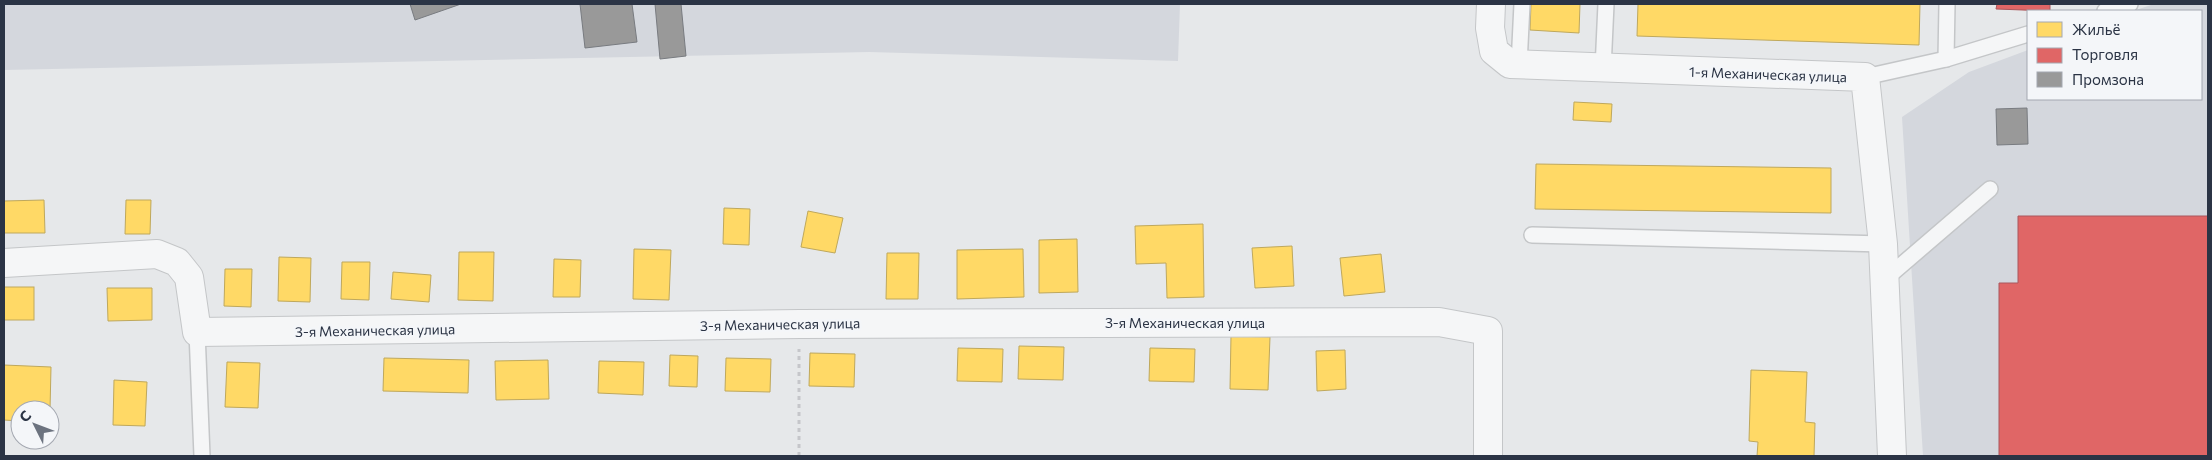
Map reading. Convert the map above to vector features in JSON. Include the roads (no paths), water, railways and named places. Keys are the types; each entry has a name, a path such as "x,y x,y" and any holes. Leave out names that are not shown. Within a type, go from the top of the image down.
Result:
{"street":[{"name":"1-я Механическая улица","path":"1491,4 1490,28 1494,51 1510,64 1603,69 1865,77 1883,244 1892,456"},
{"path":"4,263 157,254 177,262 189,277 196,332"},
{"name":"3-я Механическая улица","path":"196,332 800,324 1439,322 1488,331 1488,456"}],"lane":[{"path":"1519,65 1522,4"},
{"path":"1603,69 1606,4"},
{"path":"1946,59 1947,4"},
{"path":"2109,10 2130,4"},
{"path":"1865,77 1946,59 2027,34"},
{"path":"1884,280 1990,189"},
{"path":"1532,235 1883,244"},
{"path":"196,332 202,456"}]}
